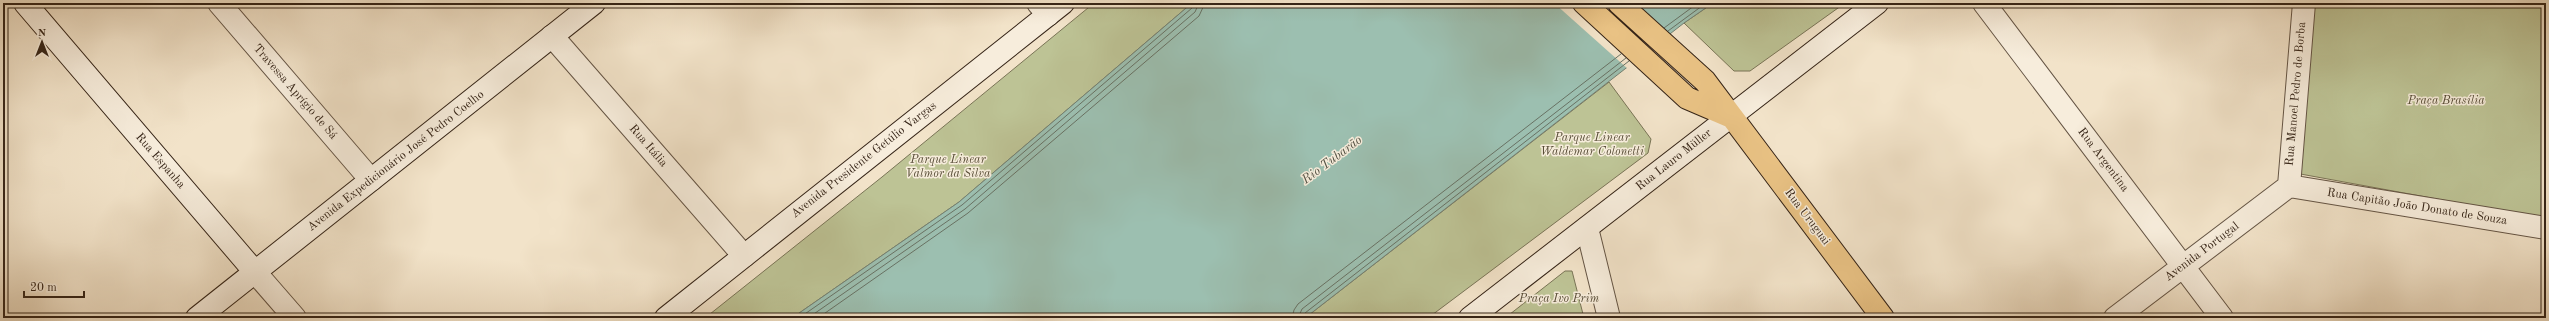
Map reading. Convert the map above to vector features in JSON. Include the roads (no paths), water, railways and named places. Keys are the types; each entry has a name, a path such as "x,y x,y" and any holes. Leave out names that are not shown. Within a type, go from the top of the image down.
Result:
{"main road":[{"path":"1584,3 1687,98 1730,117"},
{"name":"Rua Uruguai","path":"1619,3 1705,82 1883,318"}],"street":[{"name":"Rua Espanha","path":"25,3 295,318"},
{"name":"Travessa Aprígio de Sá","path":"218,3 371,180"},
{"name":"Avenida Expedicionário José Pedro Coelho","path":"197,318 594,3"},
{"name":"Rua Lauro Müller","path":"1470,318 1877,3"},
{"name":"Rua Argentina","path":"1984,3 2222,318"},
{"name":"Rua Manoel Pedro de Borba","path":"2289,186 2304,3"},
{"name":"Avenida Presidente Getúlio Vargas","path":"666,318 1050,7"},
{"name":"Rua Itália","path":"552,36 744,256"},
{"name":"Avenida Portugal","path":"2115,318 2289,186"},
{"name":"Rua Capitão João Donato de Souza","path":"2289,186 2546,228"},
{"path":"1587,228 1609,318"}],"water":[{"name":"Rio Tubarão","path":"1192,3 1713,3 1684,23 1305,318 792,318 959,202"}],"park label":[{"name":"Praça Brasília","path":"2446,101"},
{"name":"Parque Linear Waldemar Colonetti","path":"1592,145"},
{"name":"Parque Linear Valmor da Silva","path":"948,167"},
{"name":"Praça Ivo Prim","path":"1559,299"}]}
